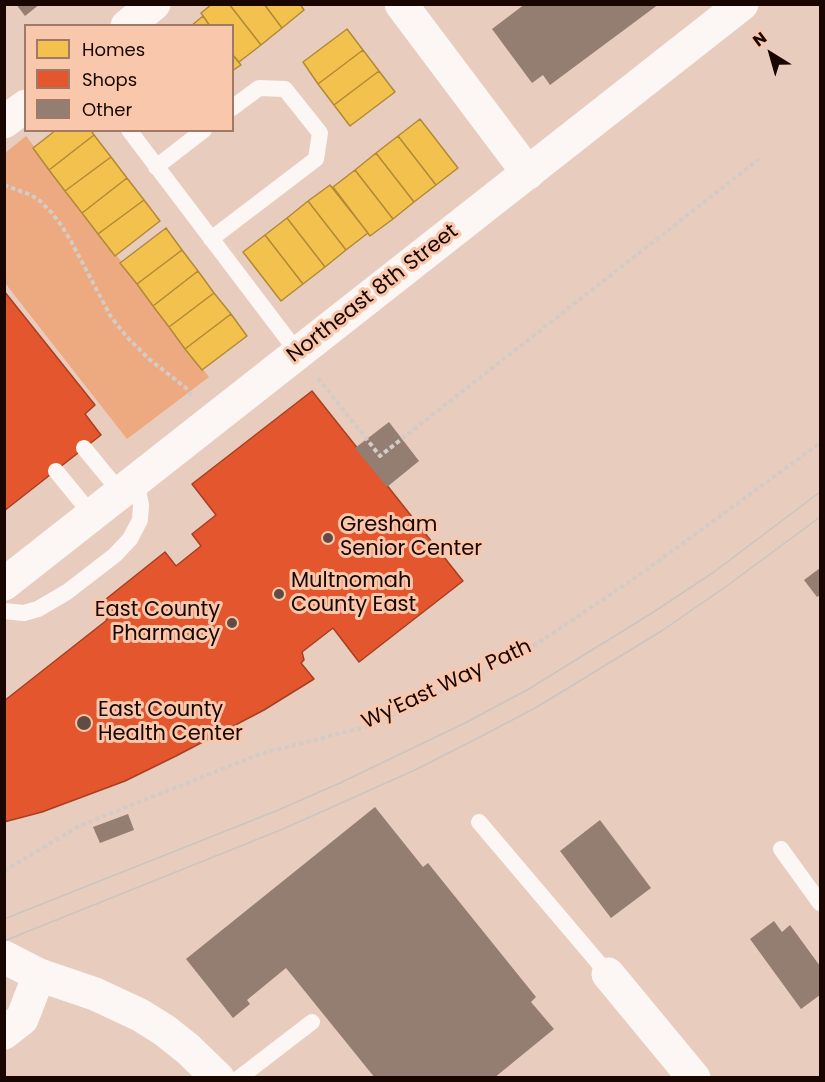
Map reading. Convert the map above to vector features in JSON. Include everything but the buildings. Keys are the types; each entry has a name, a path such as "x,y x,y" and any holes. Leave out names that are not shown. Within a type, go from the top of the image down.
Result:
{"street":[{"path":"129,24 154,4"},
{"path":"401,4 528,172"},
{"name":"Northeast 8th Street","path":"4,584 742,4"},
{"path":"4,122 24,107"},
{"path":"4,957 39,975 95,994 140,1015 188,1049 218,1077"},
{"path":"608,974 689,1076"},
{"path":"4,1033 22,1019 39,975"}],"lane":[{"path":"212,239 316,159 320,133 285,88 259,88 234,107"},
{"path":"130,132 298,353"},
{"path":"156,167 201,132"},
{"path":"4,611 24,613 38,609 67,592 115,555 130,539 140,520 141,505 128,487 84,448"},
{"path":"56,471 92,515"},
{"path":"479,822 608,974"},
{"path":"781,849 820,903"},
{"path":"239,1077 312,1022"}],"path":[{"path":"298,353 380,456 759,159"},
{"path":"4,185 31,195 52,213 62,225 111,317 149,359 186,388 212,421"},
{"name":"Wy'East Way Path","path":"4,871 80,826 260,754 369,726 520,655 638,576 820,443"}],"shaded area":[{"path":"26,136 209,377 127,439 5,283 5,153"}],"tram line":[{"path":"4,919 276,811 465,723 527,690 652,613 714,572 820,492"},
{"path":"4,941 283,829 415,770 474,740 537,707 663,630 820,517"}],"place":[{"name":"Gresham Senior Center","path":"328,538"},
{"name":"Multnomah County East","path":"279,594"},
{"name":"East County Pharmacy","path":"232,623"},
{"name":"East County Health Center","path":"84,723"}]}
